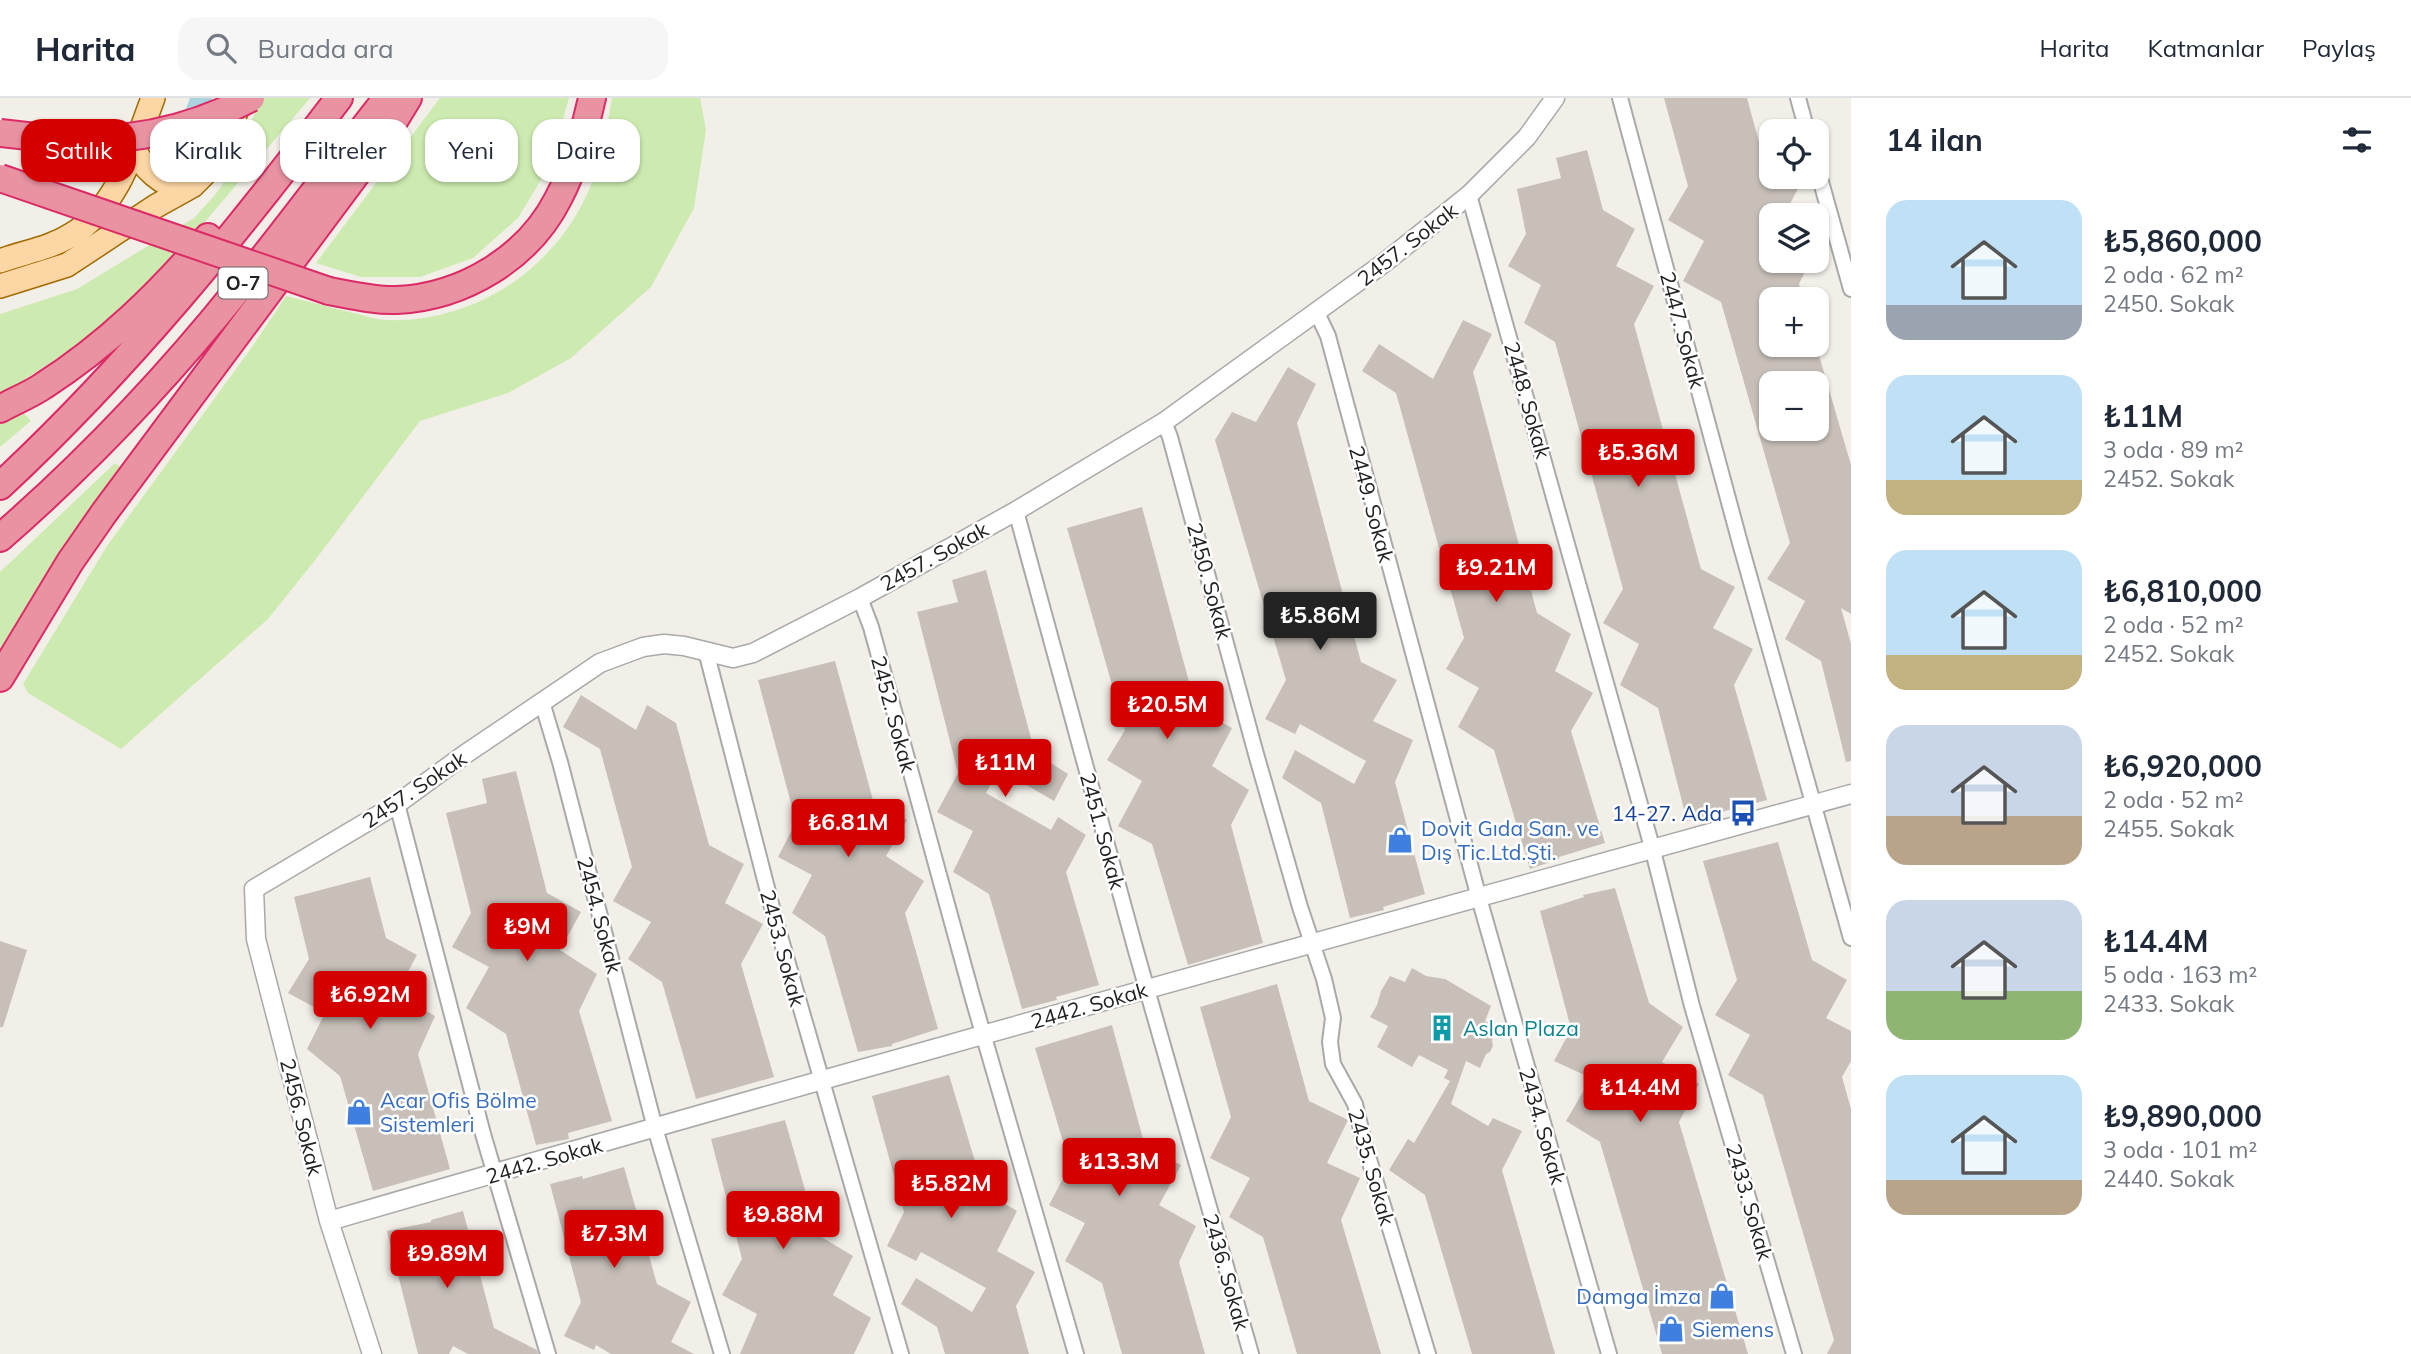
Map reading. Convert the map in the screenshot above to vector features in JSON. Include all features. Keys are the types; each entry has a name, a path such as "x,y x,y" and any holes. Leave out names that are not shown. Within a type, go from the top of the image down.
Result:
{"highway":[{"path":"0,133 60,139 138,136 180,128 251,98"},
{"name":"O-7","path":"323,119 339,98"},
{"name":"O-7","path":"0,538 86,458 162,378 231,298 387,98"},
{"path":"0,678 70,562 104,513 386,134 408,98"},
{"path":"0,178 329,291 394,300 414,299 455,288 477,278 500,265 533,236 558,199 582,140 592,98"},
{"path":"11,403 41,388 75,364 145,307 241,200 280,161"},
{"name":"O-7","path":"0,486 60,430 206,268 280,175"}],"main road":[{"path":"136,144 153,98"},
{"path":"0,286 67,265 203,177 214,164 242,98"},
{"path":"136,153 168,186 183,190"},
{"path":"0,261 35,252 58,242 88,223 109,198 117,182"}],"street":[{"name":"2457. Sokak","path":"254,889 397,804 600,663 643,647 664,644 733,658 753,653 860,598 1016,511 1164,422 1317,313 1469,195 1520,144 1555,98"},
{"name":"2447. Sokak","path":"1620,98 1851,938"},
{"path":"1798,98 1804,119"},
{"path":"1823,189 1851,289"},
{"name":"2448. Sokak","path":"1469,195 1652,847"},
{"name":"2449. Sokak","path":"1317,313 1328,336 1479,898"},
{"name":"2450. Sokak","path":"1164,422 1311,943"},
{"name":"2451. Sokak","path":"1016,511 1146,989"},
{"name":"2452. Sokak","path":"860,598 871,627 983,1033 1076,1354"},
{"name":"2453. Sokak","path":"706,651 775,919 901,1354"},
{"name":"2454. Sokak","path":"542,702 561,762 655,1128 722,1354"},
{"name":"2442. Sokak","path":"329,1221 983,1033 1851,794"},
{"path":"397,804 495,1174 548,1354"},
{"name":"2433. Sokak","path":"1652,847 1692,1006 1794,1354"},
{"name":"2456. Sokak","path":"254,889 256,939 329,1221 372,1354"},
{"name":"2434. Sokak","path":"1479,898 1609,1354"},
{"name":"2435. Sokak","path":"1311,943 1324,979 1333,1018 1330,1042 1333,1064 1355,1104 1365,1146 1428,1354"},
{"name":"2436. Sokak","path":"1146,989 1251,1354"}],"green space":[{"path":"261,98 310,98 292,119 280,119 280,133 266,150 266,119 252,119"},
{"path":"440,98 569,98 563,119 532,119 532,182 540,182 518,218 473,258 420,277 361,277 316,263 377,182 411,182 411,137"},
{"path":"612,98 700,98 706,130 694,208 651,287 571,358 508,393 420,421 268,619 121,749 28,693 23,684 107,546 286,296 385,320 443,314 471,305 497,292 543,257 563,235 586,198 592,182 640,182 640,119 608,119"},
{"path":"224,182 239,182 153,283 87,339 5,392 31,421 0,447 0,314 77,289 194,218"},
{"path":"115,463 121,467 0,650 0,572"}],"water":[{"path":"190,98 212,98 204,119 182,119"}],"building":[{"path":"1664,98 1747,98 1759,142 1759,189 1798,189 1790,203 1759,203 1759,273 1804,273 1800,287 1759,287 1759,357 1820,357 1824,371 1759,371 1759,435 1721,302 1683,281 1704,241 1668,220 1688,186"},
{"path":"1587,150 1603,210 1635,229 1616,266 1654,286 1634,324 1701,569 1735,587 1713,628 1753,649 1734,685 1767,800 1687,821 1658,708 1620,685 1639,644 1603,623 1623,589 1555,342 1524,323 1541,285 1508,266 1526,234 1517,189 1561,178 1556,158"},
{"path":"1463,320 1492,334 1473,372 1537,613 1571,634 1555,671 1593,693 1571,731 1605,843 1530,869 1494,750 1458,727 1479,688 1446,669 1464,638 1396,393 1362,371 1379,344 1433,379"},
{"path":"1288,367 1316,384 1297,423 1361,662 1397,680 1373,721 1413,740 1395,782 1425,894 1383,907 1384,910 1350,918 1321,803 1282,778 1295,750 1354,784 1366,761 1300,724 1295,734 1265,719 1286,680 1215,440 1232,412 1256,422"},
{"path":"1829,390 1851,465 1851,614 1841,608 1851,644 1851,761 1846,762 1821,661 1785,639 1805,601 1767,579 1790,543 1761,441 1829,441"},
{"path":"1142,507 1196,708 1232,728 1212,766 1249,790 1231,825 1263,943 1188,965 1152,844 1118,826 1142,781 1107,760 1125,730 1067,528"},
{"path":"986,570 1035,753 1068,774 1054,801 999,769 986,793 1051,830 1058,817 1086,835 1066,872 1099,985 1022,1009 989,894 953,872 973,831 937,812 958,773 917,612 958,602 952,580"},
{"path":"835,661 873,800 907,820 886,856 924,881 905,913 938,1029 892,1046 858,1052 825,936 792,913 812,875 778,857 796,822 758,680"},
{"path":"581,695 636,730 647,705 676,723 709,845 744,864 725,903 763,924 741,964 774,1077 696,1099 662,982 628,959 651,922 613,901 632,867 600,749 563,727"},
{"path":"516,771 547,893 581,912 560,950 597,974 579,1011 612,1121 568,1133 569,1139 536,1145 506,1034 466,1008 489,967 452,947 471,913 446,813 487,803 482,779"},
{"path":"1778,842 1812,960 1847,980 1826,1018 1851,1031 1851,1061 1842,1077 1851,1109 1851,1354 1827,1354 1834,1340 1763,1095 1728,1075 1750,1035 1715,1015 1737,980 1703,861"},
{"path":"370,877 386,938 417,955 396,994 435,1016 418,1054 450,1169 373,1191 340,1076 307,1049 325,1013 288,993 309,959 294,897"},
{"path":"1615,888 1649,1003 1683,1027 1662,1062 1699,1084 1679,1122 1748,1354 1662,1354 1600,1142 1566,1121 1591,1078 1554,1061 1571,1029 1540,911 1584,897 1583,895"},
{"path":"0,941 27,950 3,1027 0,1027"},
{"path":"1412,968 1426,976 1445,979 1491,1006 1485,1021 1499,1029 1492,1040 1493,1046 1480,1068 1466,1061 1451,1104 1488,1126 1493,1118 1522,1131 1502,1170 1555,1354 1472,1354 1425,1195 1389,1170 1408,1139 1414,1143 1450,1081 1444,1078 1448,1070 1419,1055 1412,1067 1377,1047 1388,1026 1370,1017 1381,991 1390,976 1405,982"},
{"path":"1277,984 1309,1101 1348,1120 1327,1163 1360,1178 1341,1220 1381,1354 1297,1354 1263,1237 1229,1217 1250,1178 1210,1158 1231,1117 1200,1007"},
{"path":"1112,1025 1145,1146 1181,1165 1159,1205 1196,1226 1179,1262 1205,1354 1122,1354 1102,1283 1065,1261 1085,1223 1049,1205 1070,1165 1035,1048"},
{"path":"949,1075 984,1191 1017,1211 997,1251 1035,1272 1016,1306 1029,1354 945,1354 937,1327 901,1304 916,1278 972,1312 986,1288 921,1252 916,1261 887,1246 904,1212 872,1096"},
{"path":"785,1120 818,1235 853,1256 833,1295 871,1318 854,1354 740,1354 757,1314 722,1295 742,1259 711,1139"},
{"path":"624,1167 657,1284 691,1302 671,1342 694,1354 611,1354 596,1345 594,1350 564,1336 581,1302 550,1184 582,1176 583,1179"},
{"path":"463,1211 494,1328 537,1350 538,1354 468,1354 453,1346 449,1354 418,1354 387,1231 431,1222"}],"place":[{"name":"14-27. Ada","path":"1743,813"},
{"name":"Dovit Gıda San. ve Dış Tic.Ltd.Şti.","path":"1400,840"},
{"name":"Aslan Plaza","path":"1442,1028"},
{"name":"Acar Ofis Bölme Sistemleri","path":"359,1112"},
{"name":"Damga İmza","path":"1722,1296"},
{"name":"Siemens","path":"1671,1329"}]}
